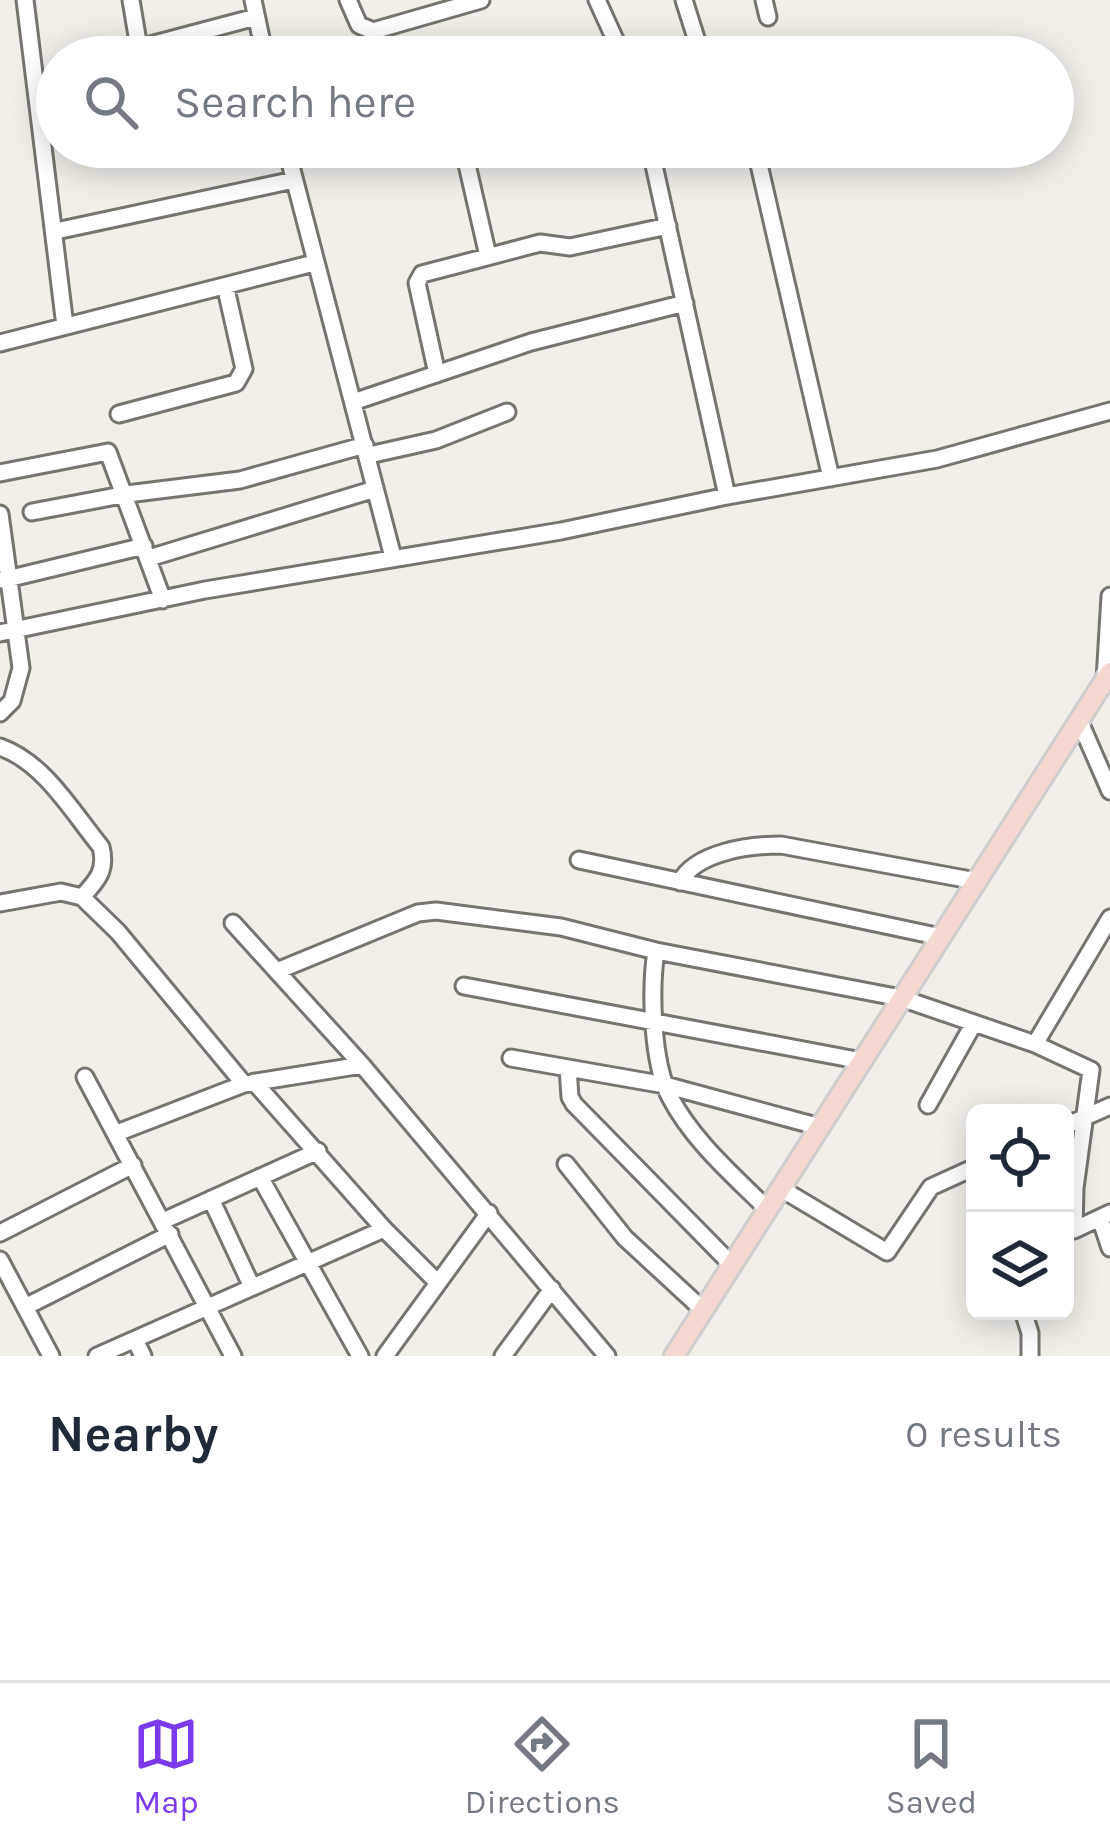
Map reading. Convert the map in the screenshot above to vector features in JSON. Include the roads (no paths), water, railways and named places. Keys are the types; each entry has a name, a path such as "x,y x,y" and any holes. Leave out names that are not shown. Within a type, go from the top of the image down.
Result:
{"main road":[{"path":"674,1356 1107,676"}],"street":[{"path":"25,0 36,82"},
{"path":"131,0 137,36"},
{"path":"348,0 359,25 373,31 481,0"},
{"path":"597,0 613,36"},
{"path":"684,0 695,36"},
{"path":"183,36 255,9"},
{"path":"48,168 64,326"},
{"path":"291,168 393,556"},
{"path":"468,168 488,256"},
{"path":"655,168 728,496"},
{"path":"759,168 831,478"},
{"path":"56,231 294,180"},
{"path":"436,374 418,278 428,271 540,243 570,247 668,226"},
{"path":"0,343 314,263"},
{"path":"118,414 236,383 242,377 226,289"},
{"path":"353,402 531,343 686,303"},
{"path":"8,631 393,556 561,531 937,459 1110,411"},
{"path":"32,512 240,480 367,450 436,440 507,412"},
{"path":"0,473 108,452 163,600"},
{"path":"4,579 146,552 376,489"},
{"path":"0,514 8,631 20,677 10,705 0,713"},
{"path":"1107,676 1110,596"},
{"path":"1079,720 1110,791"},
{"path":"0,747 39,772 101,847 105,862 82,897"},
{"path":"680,881 695,862 755,847 791,845 976,881"},
{"path":"580,860 941,937"},
{"path":"0,903 61,892 82,897 438,1283"},
{"path":"277,971 427,911 561,927 656,951 902,998 1035,1044 1091,1070 1073,1212"},
{"path":"1035,1044 1110,918"},
{"path":"233,923 490,1213 607,1356"},
{"path":"656,951 651,982 665,1085 705,1147 767,1209"},
{"path":"464,986 862,1061"},
{"path":"928,1105 974,1023"},
{"path":"511,1058 665,1085 820,1127"},
{"path":"117,1133 249,1083 362,1065"},
{"path":"568,1068 574,1104 732,1264"},
{"path":"86,1077 233,1356"},
{"path":"1074,1122 1110,1106"},
{"path":"25,1307 211,1199 318,1151"},
{"path":"566,1164 625,1238 703,1310"},
{"path":"0,1233 133,1165"},
{"path":"781,1188 887,1252 931,1187 966,1171"},
{"path":"260,1177 360,1356"},
{"path":"211,1199 252,1287"},
{"path":"386,1356 490,1213"},
{"path":"1074,1231 1105,1216 1110,1248"},
{"path":"97,1356 139,1348 208,1305 384,1229"},
{"path":"0,1261 51,1356"},
{"path":"503,1356 552,1288"},
{"path":"1026,1320 1030,1356"}]}
